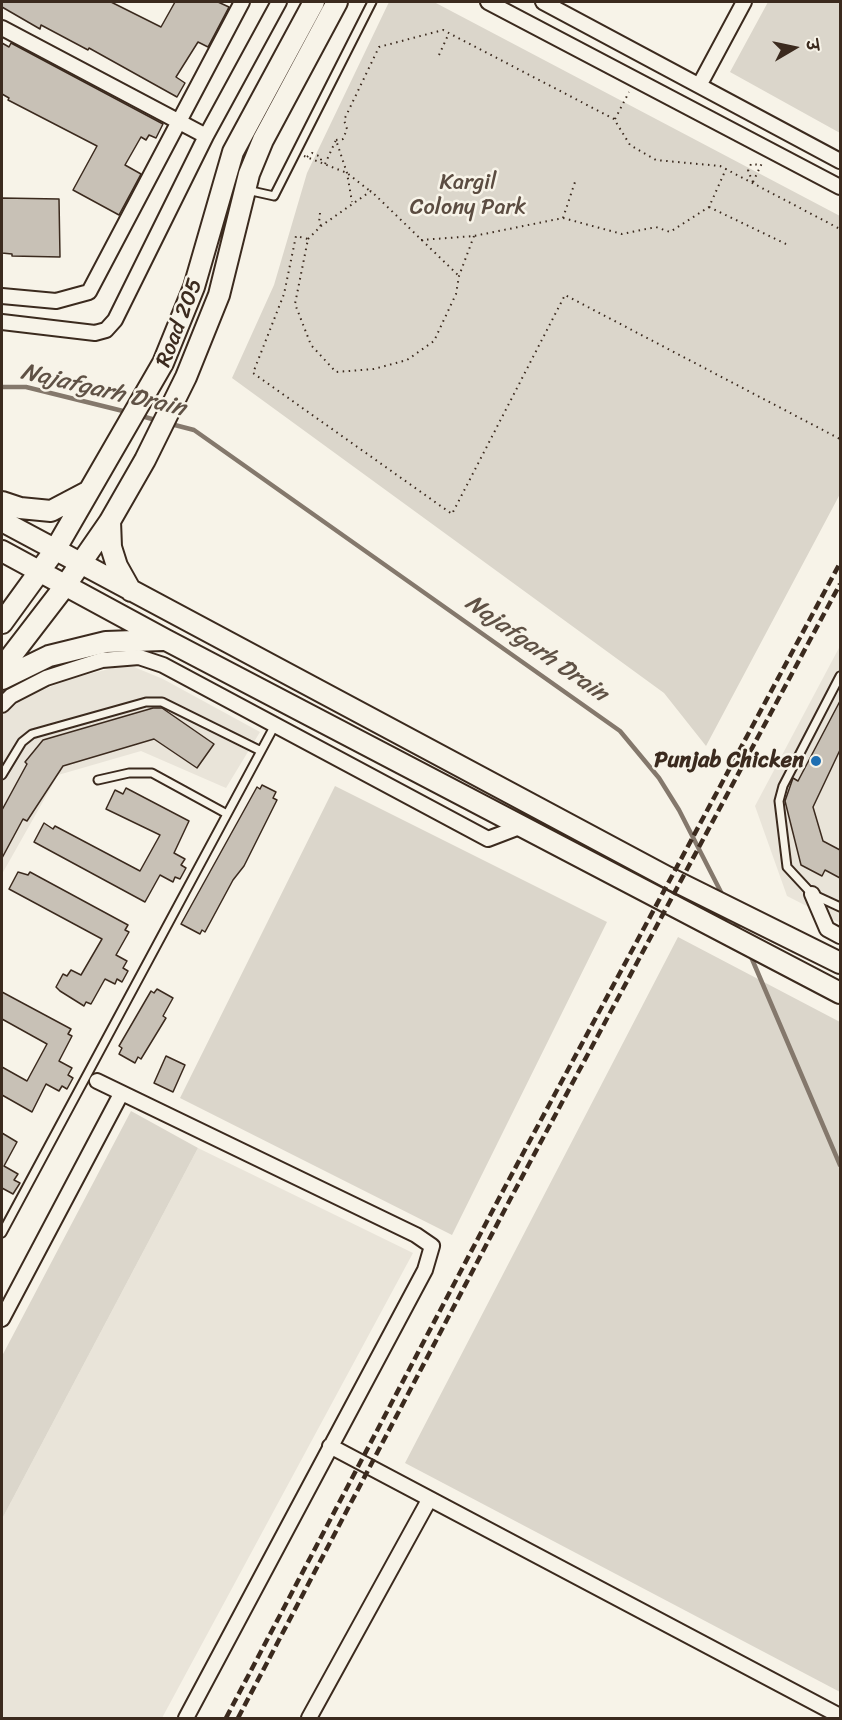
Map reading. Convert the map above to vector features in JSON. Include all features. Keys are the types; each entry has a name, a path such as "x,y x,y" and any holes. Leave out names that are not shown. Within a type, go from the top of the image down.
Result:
{"street":[{"path":"2,296 56,301 89,292 177,121 242,2"},
{"path":"2,322 95,333 106,330 115,320 206,136 279,2"},
{"name":"Road 205","path":"2,623 56,550 163,363 194,287 234,152 314,2"},
{"name":"Road 205","path":"2,668 65,586 110,520 145,460 186,377 219,295 245,189 263,140 337,2"},
{"path":"489,2 840,187"},
{"path":"543,2 561,6 597,30 840,161"},
{"path":"700,84 744,2"},
{"path":"2,28 206,136"},
{"path":"585,52 597,30"},
{"path":"660,92 672,70"},
{"path":"2,502 20,508 51,511 90,490"},
{"path":"110,520 111,548 117,566 132,592"},
{"path":"2,521 667,877 840,963"},
{"path":"2,551 166,640 840,993"},
{"path":"2,679 49,656 106,642 166,640"},
{"path":"2,705 11,696 46,678 102,660 139,657 163,665 488,839 522,826"},
{"path":"812,894 827,929 840,936"},
{"path":"91,1078 417,1235 432,1246 425,1270 186,1719"},
{"path":"2,1319 121,1094"},
{"path":"330,1446 832,1715"},
{"path":"309,1719 429,1500"}],"lane":[{"path":"245,189 274,196 372,2"},
{"path":"840,675 783,786 779,801 788,867 812,894 840,907"},
{"path":"2,776 21,742 32,734 146,702 162,702 261,751"},
{"path":"2,1233 91,1078 275,725"},
{"path":"98,780 129,773 152,773 227,814"}],"path":[{"path":"336,140 343,139 347,129 344,120 379,47 443,30 614,119 630,145 656,160 726,169 840,229"},
{"path":"439,54 449,33"},
{"path":"614,119 624,101"},
{"path":"323,163 336,140"},
{"path":"336,140 347,172 353,204"},
{"path":"753,182 769,149"},
{"path":"296,153 347,172 371,191 459,276"},
{"path":"307,157 312,153 321,157 323,163"},
{"path":"753,182 748,171 751,164 761,165"},
{"path":"421,240 474,236 563,218 622,234 656,227 669,232 709,207 726,169"},
{"path":"563,218 576,179"},
{"path":"371,191 321,226 308,239 295,304 311,345 336,372 375,369 407,360 434,341 456,294 459,276 474,236"},
{"path":"709,207 786,244"},
{"path":"320,213 321,226"},
{"path":"308,239 296,236 284,294 253,373 452,514 565,295 840,439"}],"shaded area":[{"path":"840,646 840,923 787,896 755,806"},
{"path":"121,666 134,667 163,679 260,732 226,788 141,751 58,775 2,874 3,715 19,702 42,690 73,678"},
{"path":"198,1148 413,1253 162,1718 6,1718 2,1716 2,1519"}],"green space":[{"name":"Kargil Colony Park","path":"389,2 434,2 840,216 840,494 706,746 664,693 232,378 274,285 307,173"},
{"path":"768,2 840,2 840,133 730,72"},
{"path":"335,786 607,922 452,1235 180,1098"},
{"path":"678,937 840,1022 840,1692 405,1463"},
{"path":"131,1111 198,1148 2,1519 2,1356"}],"building":[{"path":"2,2 111,2 161,27 175,2 218,2 229,7 208,47 198,42 176,77 185,83 177,97 89,48 88,50 41,25 40,29 2,7"},
{"path":"2,43 9,47 11,43 163,124 156,138 149,135 146,140 141,137 125,165 141,174 119,215 73,190 97,146 8,100 9,98 2,94"},
{"path":"2,198 59,199 60,257 12,256 12,254 2,253"},
{"path":"840,701 840,750 813,807 823,841 840,850 840,878 825,870 822,876 801,865 785,801 793,778 798,781"},
{"path":"153,708 162,708 214,744 197,768 154,739 63,766 27,821 23,819 2,858 2,810 27,764 25,762 43,740"},
{"path":"262,785 276,792 273,798 277,800 244,866 233,880 205,932 202,930 200,934 181,924 257,787 260,789"},
{"path":"126,788 189,821 174,853 185,859 181,865 186,868 180,879 175,877 173,882 160,875 145,902 34,842 44,823 53,829 55,826 140,871 160,835 106,809 115,790 123,794"},
{"path":"18,872 28,875 30,872 128,925 125,930 129,932 116,955 127,961 123,968 128,971 122,982 117,979 115,984 105,979 91,1004 86,1002 84,1006 56,987 63,974 67,976 71,970 81,975 102,939 9,889"},
{"path":"157,989 173,998 163,1016 166,1018 141,1059 138,1057 135,1063 119,1054 122,1048 119,1046 151,991 154,993"},
{"path":"2,992 71,1029 68,1034 72,1036 59,1061 72,1068 68,1075 73,1078 67,1089 62,1086 59,1091 46,1084 32,1112 2,1095 2,1067 27,1081 47,1044 2,1019"},
{"path":"166,1056 185,1065 173,1092 154,1083"},
{"path":"2,1133 17,1142 4,1166 18,1174 14,1180 20,1183 13,1194 2,1188"}],"waterway":[{"name":"Najafgarh Drain","path":"2,387 26,387 127,412"},
{"name":"Najafgarh Drain","path":"138,415 159,421"},
{"name":"Najafgarh Drain","path":"167,423 194,430 620,731 659,778 679,810 724,898"},
{"name":"Najafgarh Drain","path":"733,917 741,934"},
{"name":"Najafgarh Drain","path":"749,952 840,1165"}],"railway":[{"path":"226,1718 505,1187 840,563"},
{"path":"238,1718 514,1192 840,584"}],"place":[{"name":"Punjab Chicken","path":"816,761"}]}
